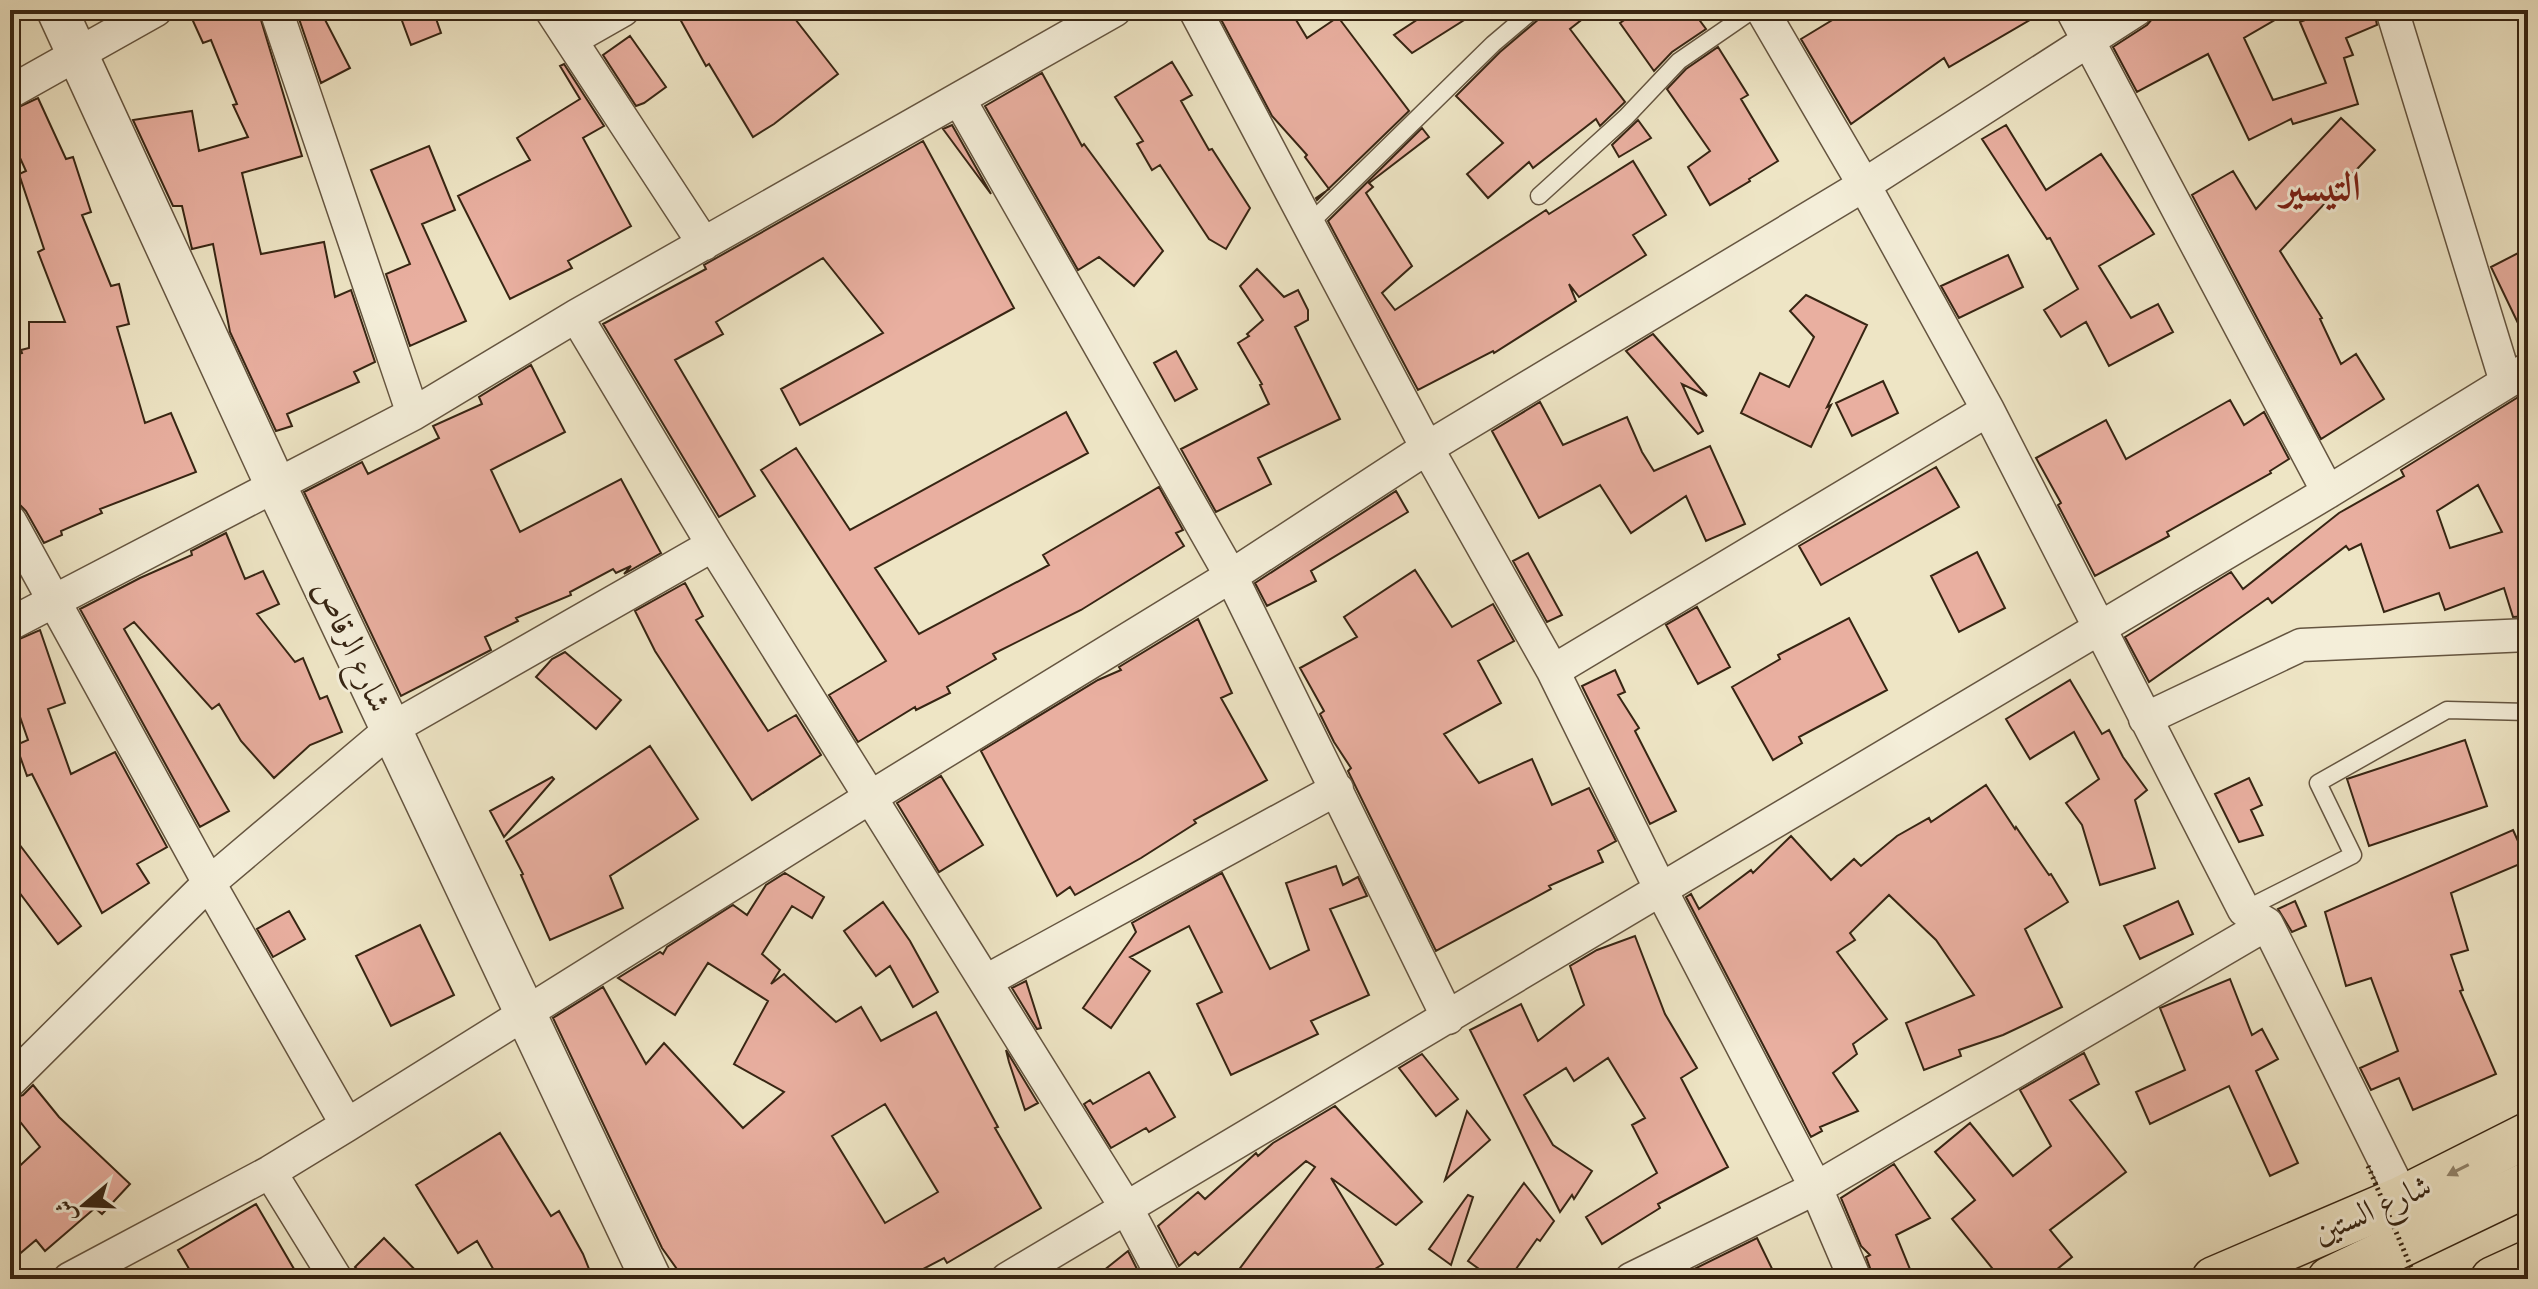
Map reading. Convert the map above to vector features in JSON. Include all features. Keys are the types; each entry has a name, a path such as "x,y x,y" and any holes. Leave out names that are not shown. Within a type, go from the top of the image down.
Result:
{"main road":[{"name":"شارع الستين","path":"2214,1279 2403,1198 2528,1135"},
{"name":"شارع الستين","path":"2330,1279 2528,1184"},
{"path":"2493,1279 2528,1263"}],"street":[{"name":"شارع الرقاص","path":"57,10 276,486 651,1279"},
{"path":"10,92 156,10"},
{"path":"276,10 413,414"},
{"path":"551,10 704,244"},
{"path":"572,39 623,10"},
{"path":"10,624 413,414 576,316 1115,10"},
{"path":"1195,10 1427,448 1553,671 1661,890 1816,1188 1855,1279"},
{"path":"1762,10 1864,185 1988,410 2145,719 2255,917 2403,1198"},
{"path":"2072,10 2328,492"},
{"path":"69,1279 270,1172 347,1125 1231,576 1427,448 1864,185 2136,10"},
{"path":"1007,1279 2328,492 2517,376 2392,10"},
{"path":"959,99 1231,576 1448,1018"},
{"path":"576,316 869,798 1127,1209 1164,1279"},
{"path":"1553,671 1988,410"},
{"path":"10,521 209,883 347,1125"},
{"path":"10,1081 209,883 391,729 713,545"},
{"path":"2145,719 2301,645 2528,635"},
{"path":"986,981 1337,789"},
{"path":"1631,1279 1816,1188 2255,917"},
{"path":"270,1172 336,1279"}],"lane":[{"path":"1308,225 1493,44 1533,10"},
{"path":"1539,196 1626,117 1679,61 1753,10"},
{"path":"2255,917 2353,855 2318,783 2447,710 2528,712"}],"path":[{"path":"2368,1166 2416,1279"}],"building":[{"path":"188,10 258,10 302,156 242,173 261,254 324,242 335,297 351,290 375,362 354,372 359,382 287,414 292,426 276,431 230,332 213,244 192,249 182,206 173,206 133,120 192,111 199,151 248,137 233,105 237,104 211,40 203,43"},
{"path":"296,10 320,10 350,68 321,83"},
{"path":"398,10 433,10 441,33 411,45"},
{"path":"675,10 788,10 838,74 753,137 709,64 706,66"},
{"path":"1216,10 1290,10 1307,38 1338,17 1409,111 1329,189 1305,157 1307,155 1272,116"},
{"path":"1432,10 1480,10 1412,53 1394,35"},
{"path":"1544,10 1594,10 1570,29 1625,102 1600,126 1596,119 1533,168 1529,162 1488,198 1467,174 1503,143 1456,96 1540,18"},
{"path":"1639,10 1692,10 1706,29 1672,52 1654,71 1620,23"},
{"path":"1849,10 2047,10 1949,67 1944,58 1851,124 1801,39"},
{"path":"2155,10 2292,10 2244,38 2273,100 2326,83 2300,22 2330,10 2374,10 2377,25 2346,38 2353,55 2344,58 2358,104 2293,124 2291,119 2249,140 2208,54 2137,92 2113,47 2147,25"},
{"path":"630,36 666,87 636,106 603,55"},
{"path":"1718,47 1748,95 1741,99 1778,161 1710,205 1688,167 1710,151 1667,89 1686,69"},
{"path":"1172,62 1192,95 1181,101 1209,150 1212,149 1250,208 1226,249 1209,239 1160,165 1152,170 1137,144 1143,141 1115,97"},
{"path":"564,64 604,126 583,138 631,226 568,261 572,268 510,299 458,196 530,160 517,138 580,99 560,66"},
{"path":"1042,73 1082,146 1084,144 1163,251 1134,286 1099,257 1078,270 985,106"},
{"path":"38,98 66,159 73,157 91,212 82,215 111,286 119,284 129,324 117,327 145,423 171,413 196,472 100,509 102,513 61,531 62,535 44,543 26,511 19,504 10,502 10,356 29,348 29,322 65,322 38,252 44,249 19,174 26,171 10,136 10,111"},
{"path":"2341,118 2375,150 2280,251 2322,318 2341,364 2356,354 2384,399 2321,439 2192,195 2233,171 2256,209"},
{"path":"1638,120 1651,138 1619,157 1612,145"},
{"path":"952,125 991,194 943,129"},
{"path":"2006,125 2046,190 2101,154 2154,234 2099,266 2131,318 2158,304 2173,332 2109,366 2086,322 2061,337 2044,310 2078,289 2050,238 2047,239 1982,139"},
{"path":"1422,128 1429,137 1369,183 1373,187 1366,193 1412,266 1382,293 1395,310 1546,210 1549,214 1633,161 1666,215 1633,235 1646,255 1579,297 1569,284 1576,301 1494,353 1418,390 1328,221"},
{"path":"923,141 1014,308 800,425 781,389 883,333 823,258 716,322 723,334 675,360 755,496 719,517 603,324 706,269 704,265"},
{"path":"429,146 455,210 422,224 466,321 410,346 386,274 410,264 371,170"},
{"path":"2528,248 2528,344 2491,267"},
{"path":"2008,255 2023,287 1959,318 1941,286"},
{"path":"1257,269 1284,297 1298,290 1308,310 1308,320 1295,327 1340,419 1258,458 1271,484 1216,512 1181,449 1269,404 1262,384 1238,343 1263,320 1240,286"},
{"path":"1806,295 1867,325 1811,447 1741,413 1760,373 1789,387 1814,337 1790,311"},
{"path":"1653,334 1707,396 1682,384 1703,431 1698,434 1626,351"},
{"path":"1176,351 1197,389 1175,401 1154,363"},
{"path":"531,365 565,432 491,470 520,532 621,479 661,553 624,574 631,566 616,573 613,569 570,592 571,595 516,618 518,621 485,637 491,650 401,696 304,492 362,462 368,474 439,438 433,426 482,404 479,397"},
{"path":"1883,381 1898,413 1852,436 1836,403"},
{"path":"2528,391 2528,616 2513,617 2504,588 2445,610 2439,593 2384,612 2361,544 2349,550 2346,546 2272,603 2268,598 2149,682 2125,637 2231,572 2243,589 2339,513 2404,476 2401,470","holes":["2478,485 2502,532 2450,548 2437,511"]},
{"path":"2230,400 2244,425 2264,412 2289,459 2271,473 2167,532 2169,536 2095,576 2036,458 2106,420 2126,459"},
{"path":"1540,402 1563,445 1627,417 1654,471 1710,446 1745,524 1706,541 1686,496 1631,533 1600,485 1539,518 1492,431"},
{"path":"1066,412 1088,453 875,568 919,634 1049,565 1043,555 1159,487 1183,530 1176,533 1184,546 1081,610 993,654 996,659 947,687 950,693 916,710 915,707 858,742 829,695 886,661 761,470 796,448 850,530"},
{"path":"1936,467 1959,507 1821,585 1799,546"},
{"path":"1396,491 1408,512 1311,571 1316,581 1267,606 1255,583"},
{"path":"226,533 245,579 263,571 279,604 257,614 295,662 303,658 320,699 327,696 342,732 310,745 274,778 241,741 219,704 212,709 134,622 124,629 229,811 200,827 80,609 192,555 191,551"},
{"path":"1977,552 2005,608 1959,632 1931,576"},
{"path":"1528,553 1562,615 1547,622 1513,561"},
{"path":"1415,570 1452,627 1493,604 1514,641 1478,661 1501,703 1444,734 1479,783 1532,759 1552,805 1589,788 1616,841 1598,851 1603,862 1549,886 1551,889 1436,951 1348,771 1351,768 1320,714 1324,711 1300,668 1357,637 1344,617"},
{"path":"685,583 703,616 696,620 768,731 796,715 821,755 752,800 655,651 635,611"},
{"path":"1697,607 1730,667 1698,684 1666,625"},
{"path":"1849,618 1887,690 1799,737 1802,743 1773,760 1732,687 1780,659 1778,655"},
{"path":"1198,619 1232,693 1221,698 1267,780 1194,820 1196,823 1141,858 1075,895 1070,887 1057,896 981,751 1098,680 1121,670 1119,667"},
{"path":"40,630 65,703 48,709 71,774 115,752 167,847 137,864 149,883 102,913 32,774 27,776 16,745 28,740 10,688 10,643"},
{"path":"565,652 621,700 596,729 536,677 552,659"},
{"path":"1615,670 1625,692 1618,695 1639,728 1635,731 1676,811 1650,824 1582,686"},
{"path":"2070,680 2102,734 2109,730 2123,757 2147,790 2135,800 2155,868 2100,885 2082,825 2066,803 2099,779 2074,732 2030,759 2006,719"},
{"path":"2465,740 2487,806 2369,846 2347,779"},
{"path":"650,746 698,819 610,876 623,908 550,940 506,841"},
{"path":"941,776 983,845 939,872 897,803"},
{"path":"552,777 554,779 504,837 490,811"},
{"path":"2249,778 2262,805 2251,810 2263,835 2239,842 2215,794"},
{"path":"1986,785 2068,902 2025,929 2062,1007 2003,1035 1959,1050 1961,1056 1924,1070 1906,1023 1974,995 1936,940 1889,895 1850,933 1855,940 1837,952 1887,1019 1853,1044 1857,1054 1833,1073 1858,1111 1820,1127 1822,1131 1811,1137 1686,897 1691,894 1699,909 1751,870 1753,873 1791,836 1831,880 1854,859 1861,866 1897,836 1929,818 1931,822"},
{"path":"2513,830 2527,861 2451,893 2468,950 2451,955 2463,990 2460,991 2496,1074 2413,1110 2399,1078 2371,1090 2360,1068 2398,1051 2371,978 2346,986 2325,912"},
{"path":"10,832 81,926 58,944 10,880"},
{"path":"1336,866 1343,885 1358,877 1367,896 1330,909 1369,995 1311,1021 1318,1034 1231,1075 1197,1004 1222,992 1189,926 1130,957 1150,971 1111,1028 1083,1008 1136,932 1132,923 1222,873 1270,969 1309,950 1286,883"},
{"path":"785,873 824,897 812,918 792,906 762,954 780,970 771,984 784,974 836,1022 861,1007 881,1041 936,1012 998,1127 995,1128 1041,1208 947,1263 944,1258 904,1279 684,1279 662,1248 553,1018 603,987 646,1064 664,1043 743,1128 784,1092 734,1064 768,1001 708,963 675,1015 618,978 660,952 663,954 667,947 733,905 747,915 766,885","holes":["885,1104 938,1192 885,1223 832,1136"]},
{"path":"2178,901 2193,934 2140,959 2124,926"},
{"path":"2295,901 2306,926 2292,932 2278,909"},
{"path":"883,902 910,941 938,992 913,1007 890,966 876,976 844,931"},
{"path":"289,911 305,939 273,957 257,929"},
{"path":"420,925 454,995 391,1026 356,956"},
{"path":"1635,936 1665,1014 1697,1068 1681,1078 1728,1167 1658,1204 1660,1208 1602,1244 1586,1217 1657,1173 1632,1125 1645,1118 1608,1058 1574,1081 1566,1068 1524,1095 1553,1145 1592,1171 1574,1199 1572,1195 1560,1212 1470,1030 1521,1004 1538,1041 1584,1005 1570,966 1597,950"},
{"path":"2230,979 2252,1035 2262,1029 2278,1059 2256,1071 2298,1163 2270,1176 2229,1086 2150,1124 2136,1092 2185,1070 2160,1008"},
{"path":"1026,981 1041,1028 1037,1029 1012,988"},
{"path":"1006,1050 1038,1103 1025,1110 1009,1062"},
{"path":"2084,1053 2099,1084 2070,1100 2126,1172 2050,1230 2072,1257 2045,1279 2001,1279 1952,1219 1975,1200 1935,1152 1970,1123 2013,1176 2051,1146 2020,1090"},
{"path":"1422,1054 1458,1099 1436,1116 1399,1068"},
{"path":"1149,1072 1175,1117 1149,1132 1146,1128 1111,1148 1084,1104 1090,1100 1093,1104"},
{"path":"33,1085 59,1117 130,1184 102,1214 95,1208 45,1251 36,1240 10,1262 10,1175 40,1147 10,1109 10,1099 23,1095"},
{"path":"1335,1106 1422,1202 1396,1225 1331,1178 1383,1264 1359,1279 1232,1279 1315,1167 1306,1161 1198,1255 1195,1252 1179,1266 1158,1226 1198,1192 1205,1199 1256,1153 1258,1156 1273,1143"},
{"path":"1467,1111 1490,1140 1445,1180"},
{"path":"500,1133 551,1216 559,1211 593,1279 499,1279 477,1241 458,1253 416,1185"},
{"path":"1894,1164 1930,1218 1896,1235 1914,1279 1874,1279 1866,1257 1870,1255 1861,1246 1841,1198"},
{"path":"1524,1183 1554,1221 1509,1279 1493,1279 1468,1261"},
{"path":"1468,1195 1473,1197 1451,1265 1429,1249"},
{"path":"256,1204 294,1269 277,1279 195,1279 178,1250"},
{"path":"384,1238 424,1279 366,1279 355,1267"},
{"path":"1757,1238 1777,1279 1674,1279"},
{"path":"1128,1251 1142,1279 1093,1279"}],"district":[{"name":"التيسير","path":"2321,186"}]}
